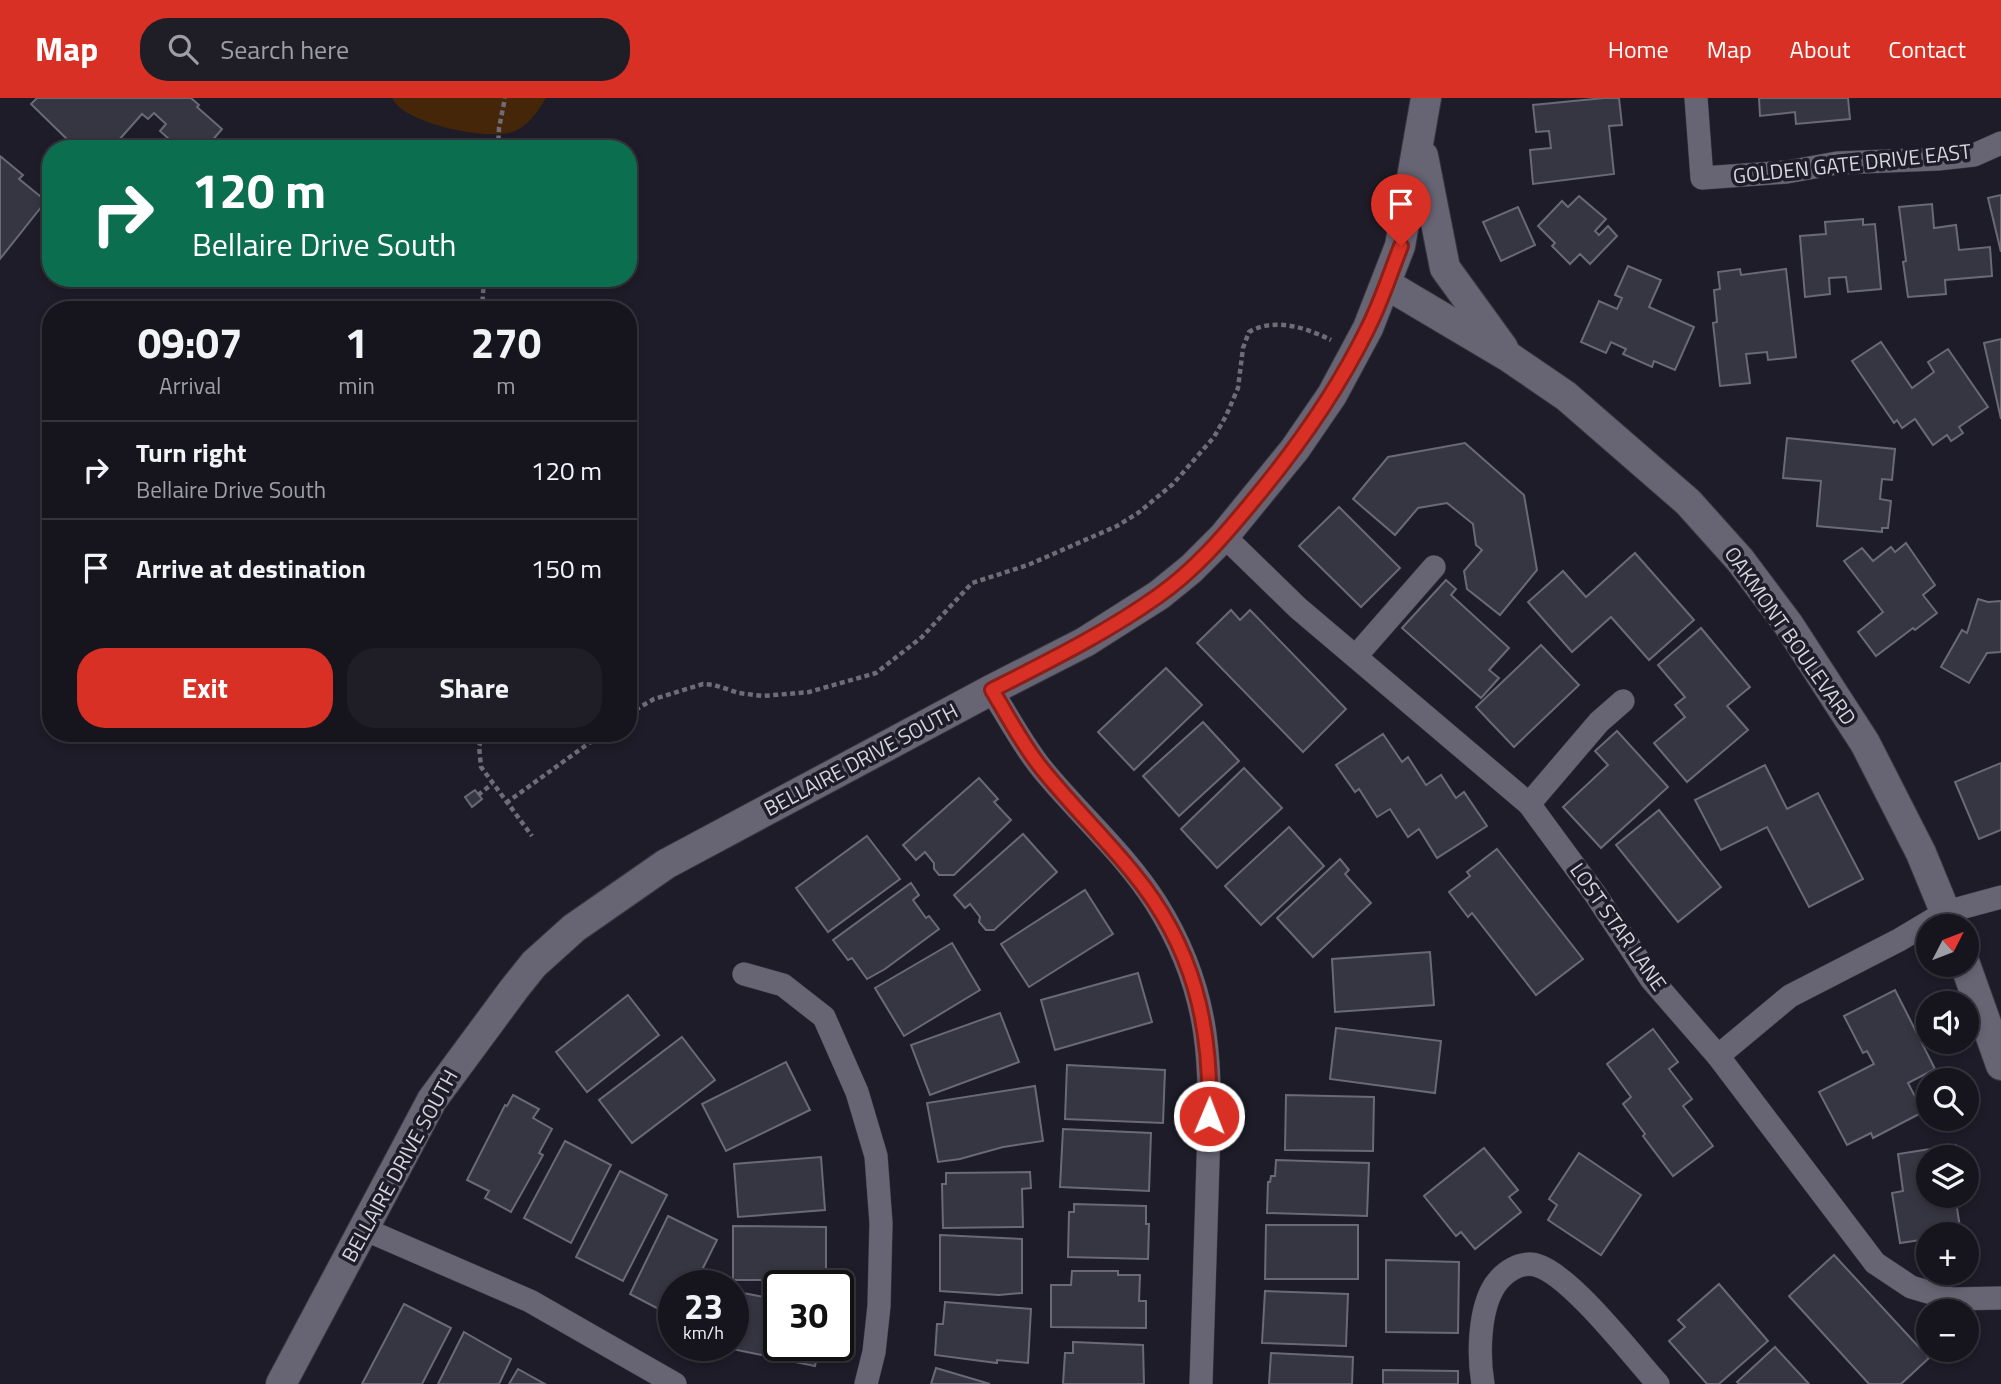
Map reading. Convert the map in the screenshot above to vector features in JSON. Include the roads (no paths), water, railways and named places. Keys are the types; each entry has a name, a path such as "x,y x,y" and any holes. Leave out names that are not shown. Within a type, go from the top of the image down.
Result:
{"street":[{"name":"BELLAIRE DRIVE SOUTH","path":"281,1384 432,1100 534,964 575,928 666,864 1085,642 1159,596 1224,536 1295,449 1332,395 1368,328 1401,246 1426,98"},
{"name":"GOLDEN GATE DRIVE EAST","path":"1696,98 1702,178 1787,172 1837,163 1974,155 2001,143"},
{"path":"1419,138 1445,268 1509,357"},
{"name":"OAKMONT BOULEVARD","path":"1386,284 1509,357 1566,396 1678,493 1741,560 1787,624 1865,743 1921,853 1946,914"},
{"name":"LOST STAR LANE","path":"1224,536 1298,608 1529,804 1595,894 1651,979 1718,1056 1875,1263 1911,1287 1952,1299 2001,1298"},
{"path":"1356,656 1434,567"},
{"path":"992,690 1041,768 1134,873 1154,900 1186,959 1197,991 1205,1023 1210,1089 1201,1384"},
{"path":"1529,804 1599,722 1623,701"},
{"path":"1960,914 2001,897"},
{"path":"1718,1056 1790,996 1916,933"},
{"path":"744,974 783,985 824,1017 857,1092 876,1156 881,1223 878,1317 874,1352 866,1384"},
{"path":"1970,977 2001,1065"},
{"path":"364,1228 530,1301 675,1384"},
{"path":"1483,1384 1483,1312 1489,1295 1500,1277 1516,1266 1533,1264 1549,1270 1572,1287 1658,1384"}]}
